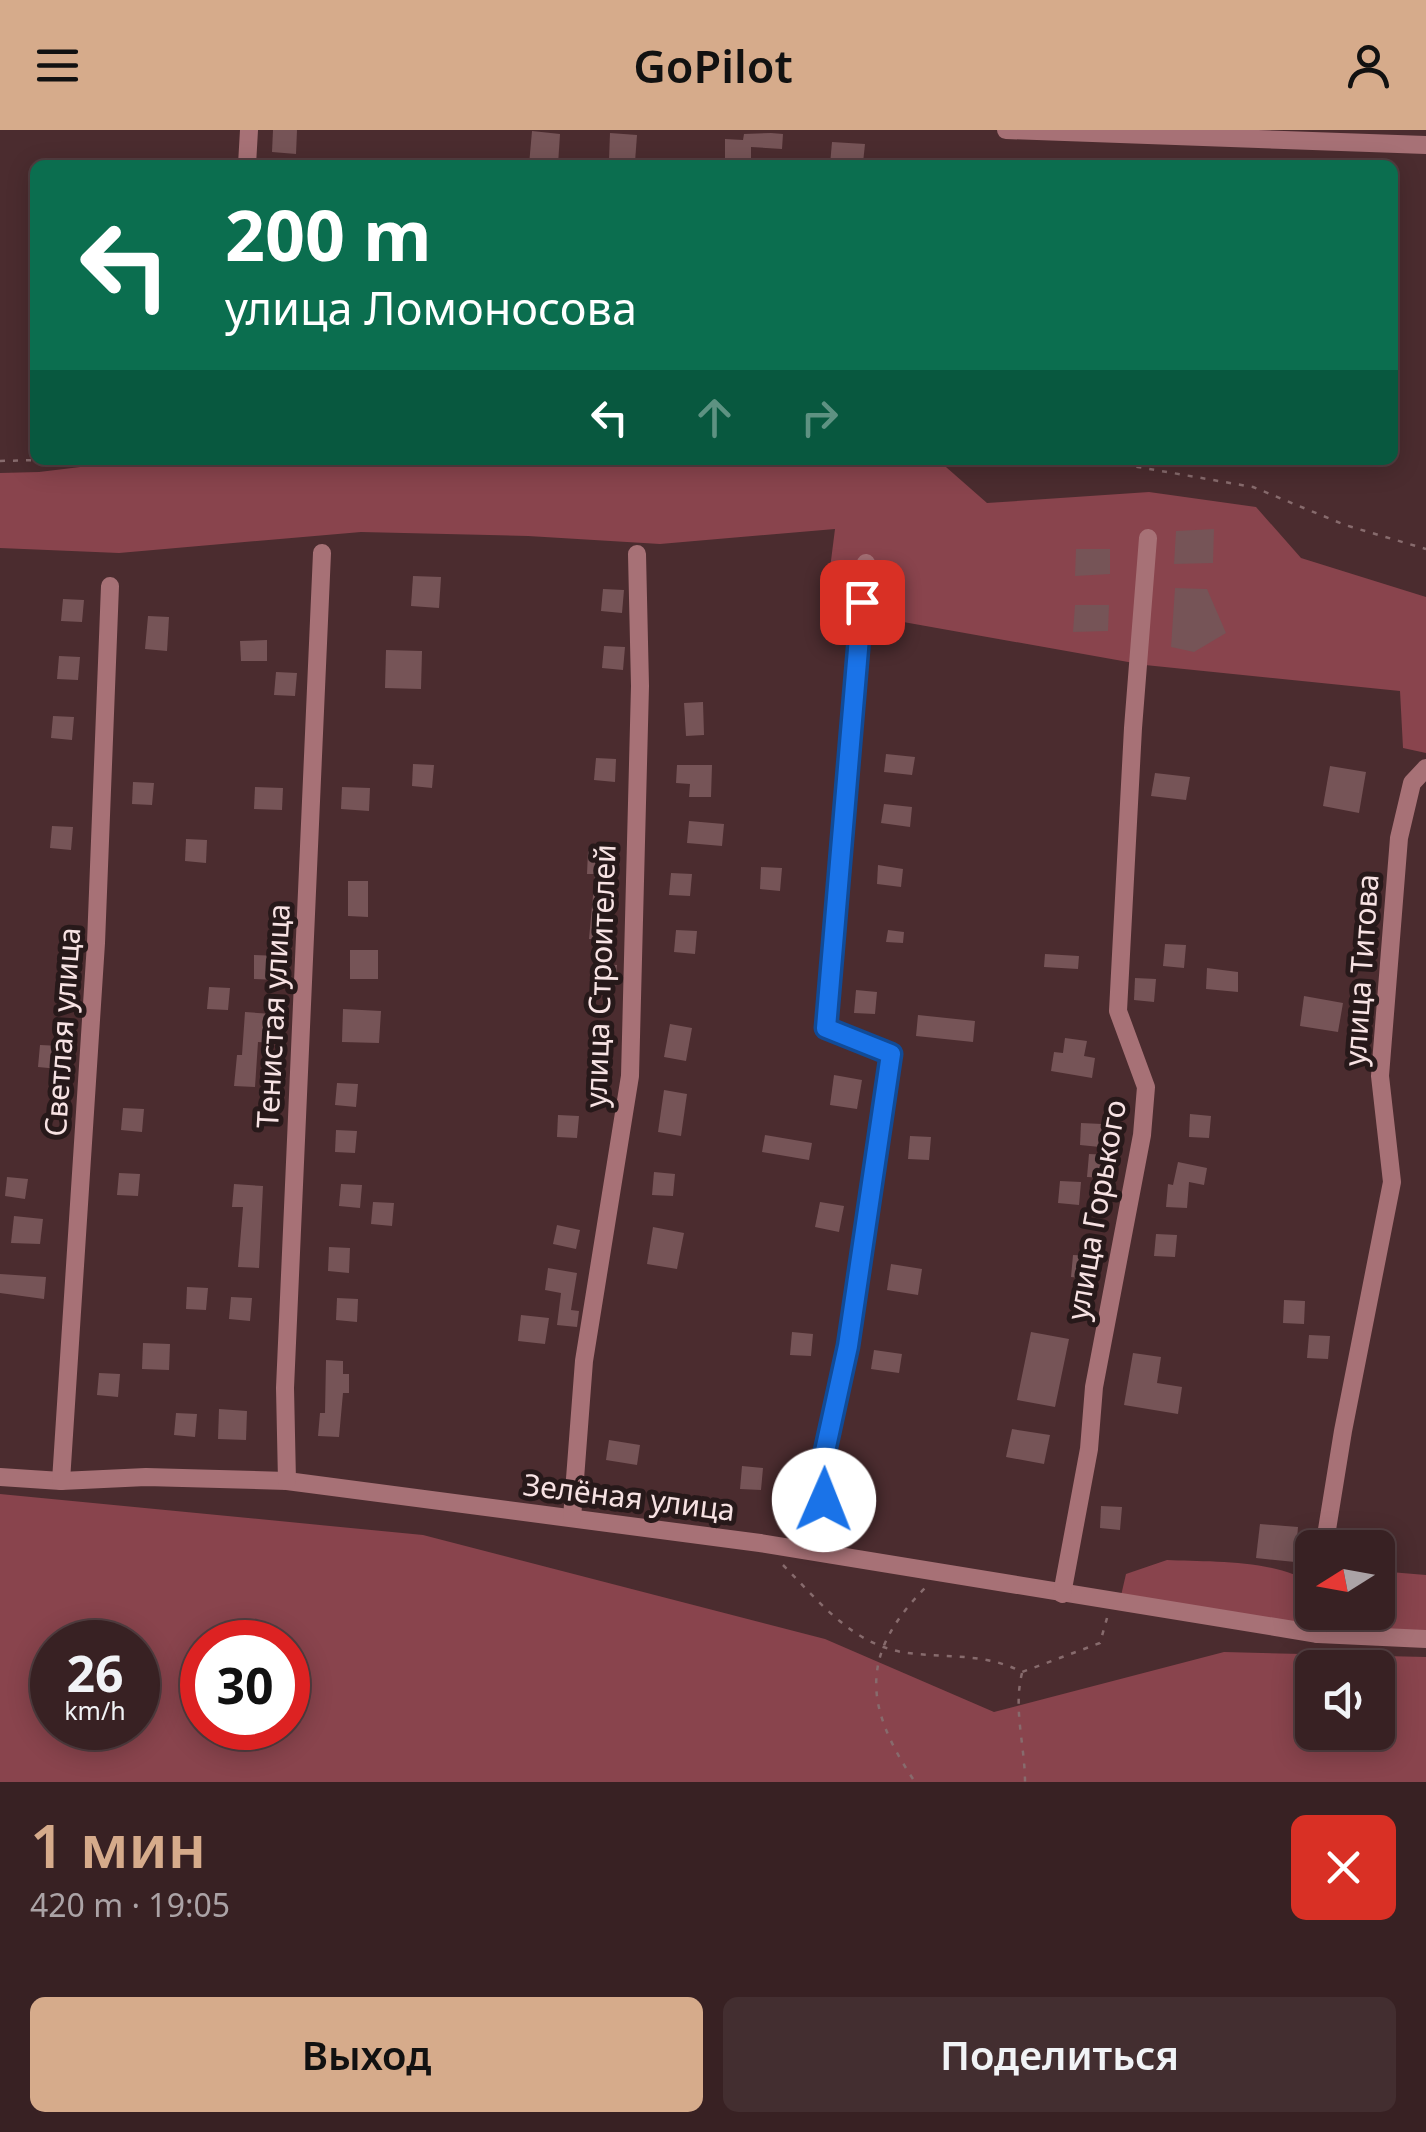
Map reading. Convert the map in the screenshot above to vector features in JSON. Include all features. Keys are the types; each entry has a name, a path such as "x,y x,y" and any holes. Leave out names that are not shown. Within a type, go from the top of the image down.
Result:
{"street":[{"path":"248,160 249,130"},
{"path":"1006,130 1426,145"},
{"name":"улица Горького","path":"1062,1594 1090,1450 1094,1387 1142,1135 1146,1087 1118,1011 1132,728 1148,538"},
{"name":"Тенистая улица","path":"286,1481 286,1368 322,553"},
{"name":"улица Строителей","path":"572,1518 584,1361 630,1076 640,686 637,554"},
{"path":"832,1554 820,1474 848,1346 891,1054 826,1028 866,564"},
{"name":"Светлая улица","path":"61,1481 96,943 110,586"},
{"name":"улица Титова","path":"1327,1530 1392,1182 1380,1076 1397,858 1412,783 1426,768"},
{"name":"Зелёная улица","path":"0,1477 61,1481 286,1481 760,1543 1318,1634 1426,1639"},
{"path":"1318,1630 1318,1634"}],"path":[{"path":"0,461 30,460"},
{"path":"1127,465 1254,487 1345,525 1426,549"},
{"path":"760,1543 849,1630 905,1652 992,1659 1022,1672 1100,1644 1111,1602"},
{"path":"914,1779 896,1752 881,1717 874,1678 898,1615 940,1573"},
{"path":"1022,1672 1017,1694 1025,1756 1024,1782"}],"shaded area":[{"path":"97,465 944,465 987,503 1149,492 1256,507 1301,558 1426,597 1426,753 1403,748 1400,691 1145,665 825,608 835,529 660,544 361,532 119,553 0,548 0,473"},
{"path":"0,1494 423,1535 825,1639 994,1712 1224,1652 1295,1654 1295,1750 1395,1750 1395,1656 1426,1657 1426,1782 0,1782"},
{"path":"1167,1560 1282,1570 1295,1576 1295,1622 1120,1600 1126,1574"},
{"path":"1395,1572 1426,1575 1426,1639 1355,1630 1395,1630"}],"building":[{"path":"273,130 297,130 296,154 272,152"},
{"path":"532,131 560,134 558,160 529,160"},
{"path":"610,133 637,135 635,160 609,160"},
{"path":"744,134 783,134 782,149 751,147 751,160 725,160 725,139 743,140"},
{"path":"832,142 865,144 863,160 830,160"},
{"path":"1214,529 1213,563 1174,564 1176,531"},
{"path":"1076,549 1110,549 1110,574 1075,576"},
{"path":"413,576 441,577 439,608 411,606"},
{"path":"1175,588 1207,589 1226,633 1194,652 1171,647"},
{"path":"603,589 624,590 622,613 601,611"},
{"path":"63,599 84,600 82,622 61,621"},
{"path":"1075,605 1109,605 1108,631 1073,632"},
{"path":"148,616 169,617 167,651 145,649"},
{"path":"267,640 267,661 241,661 240,641"},
{"path":"604,646 625,647 623,670 602,668"},
{"path":"386,650 422,651 421,689 385,688"},
{"path":"59,656 80,657 78,680 57,679"},
{"path":"276,672 297,673 295,696 274,695"},
{"path":"703,702 704,735 686,736 684,703"},
{"path":"53,716 74,717 72,740 51,738"},
{"path":"886,754 915,757 912,775 884,772"},
{"path":"596,758 616,759 615,782 594,780"},
{"path":"413,764 434,765 432,788 412,786"},
{"path":"677,765 712,765 711,797 689,797 690,784 676,783"},
{"path":"1330,766 1366,772 1359,813 1323,806"},
{"path":"1155,773 1190,777 1186,800 1151,796"},
{"path":"133,782 154,783 152,805 132,804"},
{"path":"255,787 283,788 282,810 254,809"},
{"path":"342,787 370,788 369,811 341,809"},
{"path":"884,804 912,807 910,827 881,823"},
{"path":"689,821 724,824 722,846 687,843"},
{"path":"52,826 73,827 71,850 50,848"},
{"path":"186,839 207,840 206,863 185,861"},
{"path":"588,851 609,853 607,881 615,882 609,941 589,939 595,874 587,874"},
{"path":"878,865 903,869 901,887 877,884"},
{"path":"761,867 782,868 780,891 760,889"},
{"path":"671,873 692,874 690,896 669,895"},
{"path":"348,881 368,881 368,917 348,916"},
{"path":"676,930 697,931 695,954 674,952"},
{"path":"888,930 904,932 903,943 886,942"},
{"path":"1165,944 1186,945 1184,968 1163,966"},
{"path":"350,950 378,950 378,979 350,979"},
{"path":"1045,954 1079,956 1078,969 1044,967"},
{"path":"254,955 280,956 279,980 254,979"},
{"path":"596,964 617,965 615,988 594,986"},
{"path":"1207,968 1238,972 1238,992 1206,989"},
{"path":"1135,978 1156,979 1154,1002 1134,1000"},
{"path":"209,987 230,988 228,1010 207,1009"},
{"path":"856,990 877,992 875,1014 854,1013"},
{"path":"1304,996 1343,1003 1338,1032 1300,1026"},
{"path":"343,1009 381,1011 379,1043 342,1042"},
{"path":"245,1012 272,1014 270,1043 258,1042 255,1087 234,1086 237,1055 242,1055"},
{"path":"918,1015 975,1021 973,1042 916,1036"},
{"path":"670,1024 692,1028 686,1061 664,1057"},
{"path":"1065,1038 1087,1041 1084,1056 1095,1058 1092,1078 1051,1071 1054,1052 1063,1053"},
{"path":"40,1045 61,1046 59,1069 38,1067"},
{"path":"834,1075 862,1080 857,1109 830,1105"},
{"path":"337,1083 358,1084 356,1107 335,1105"},
{"path":"664,1090 687,1094 681,1136 658,1132"},
{"path":"123,1108 144,1109 142,1132 121,1130"},
{"path":"1190,1114 1211,1116 1209,1138 1189,1137"},
{"path":"558,1115 579,1116 577,1138 557,1137"},
{"path":"1081,1123 1102,1124 1100,1147 1080,1145"},
{"path":"336,1130 357,1131 355,1153 335,1152"},
{"path":"765,1135 812,1143 809,1160 762,1152"},
{"path":"910,1136 931,1137 929,1160 908,1159"},
{"path":"1089,1154 1110,1155 1108,1178 1087,1177"},
{"path":"1178,1162 1207,1168 1204,1185 1189,1182 1187,1208 1166,1207 1168,1184 1173,1185"},
{"path":"654,1172 675,1174 673,1196 652,1195"},
{"path":"119,1173 140,1174 138,1196 117,1195"},
{"path":"7,1177 28,1179 25,1199 5,1196"},
{"path":"1060,1181 1081,1182 1079,1205 1058,1203"},
{"path":"234,1184 263,1186 259,1268 238,1267 243,1207 232,1207"},
{"path":"341,1184 362,1185 360,1208 339,1206"},
{"path":"373,1202 394,1203 392,1226 371,1224"},
{"path":"820,1202 844,1206 839,1232 815,1227"},
{"path":"14,1216 43,1219 40,1244 11,1243"},
{"path":"557,1225 580,1230 576,1249 553,1244"},
{"path":"653,1227 684,1233 677,1269 647,1264"},
{"path":"1156,1234 1177,1235 1175,1257 1154,1256"},
{"path":"329,1247 350,1248 349,1273 328,1271"},
{"path":"1073,1255 1094,1256 1092,1279 1071,1277"},
{"path":"891,1264 922,1269 918,1295 887,1290"},
{"path":"548,1268 577,1273 571,1310 579,1311 577,1327 557,1325 561,1293 545,1290"},
{"path":"0,1274 46,1277 44,1299 0,1293"},
{"path":"187,1287 208,1288 206,1310 186,1309"},
{"path":"231,1297 252,1298 250,1321 229,1319"},
{"path":"337,1298 358,1299 357,1322 336,1320"},
{"path":"1284,1300 1305,1301 1304,1324 1283,1323"},
{"path":"521,1315 549,1318 545,1344 518,1341"},
{"path":"792,1332 813,1334 811,1356 790,1355"},
{"path":"1031,1332 1069,1339 1055,1407 1017,1400"},
{"path":"1309,1335 1330,1336 1328,1359 1307,1358"},
{"path":"143,1343 170,1344 169,1370 142,1369"},
{"path":"874,1350 902,1354 899,1373 871,1369"},
{"path":"1133,1353 1161,1357 1157,1383 1182,1387 1178,1414 1124,1405"},
{"path":"326,1360 343,1361 343,1374 349,1374 339,1437 318,1436 320,1413 325,1413"},
{"path":"99,1373 120,1374 118,1397 97,1395"},
{"path":"219,1409 247,1411 246,1440 218,1439"},
{"path":"176,1413 197,1414 195,1437 174,1435"},
{"path":"1012,1429 1050,1435 1044,1464 1006,1457"},
{"path":"609,1440 640,1445 637,1465 606,1460"},
{"path":"742,1466 763,1468 761,1490 740,1489"},
{"path":"845,1488 868,1492 865,1510 842,1506"},
{"path":"1101,1506 1122,1507 1120,1530 1100,1528"},
{"path":"1260,1524 1298,1527 1295,1562 1256,1558"}],"route":[{"path":"824,1500 820,1474 848,1346 891,1054 826,1028 862,602"}]}
